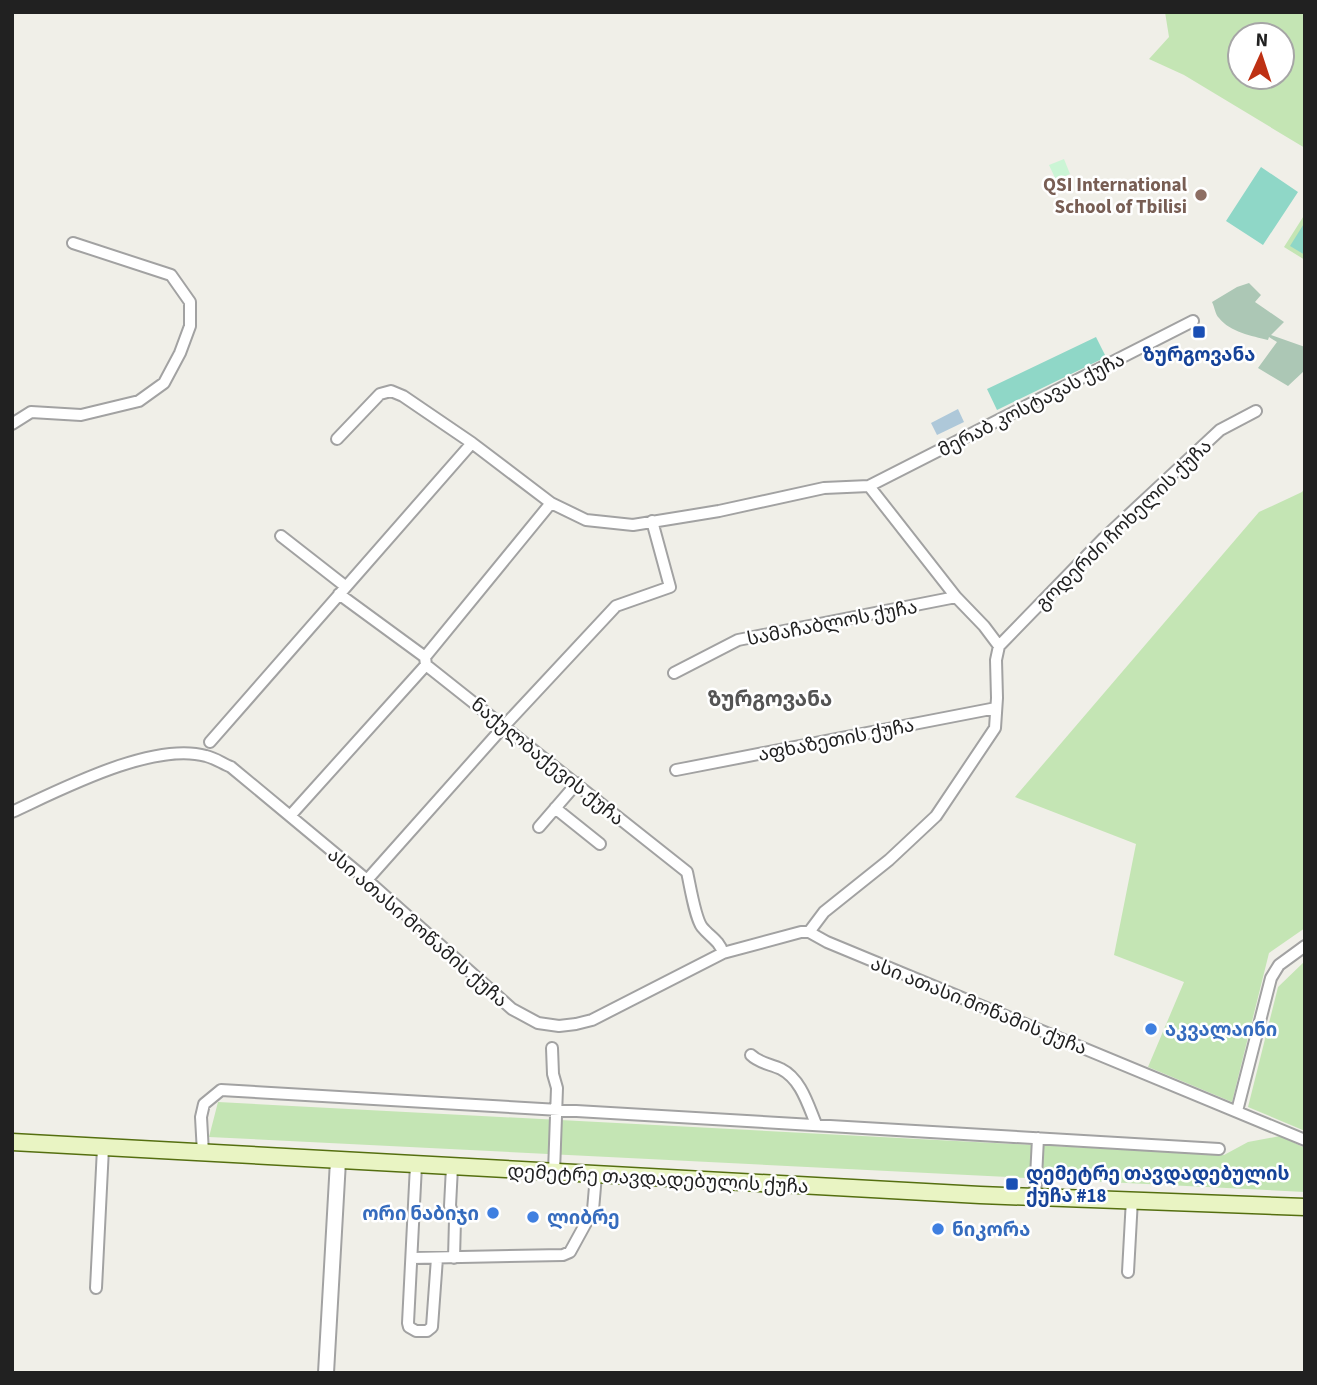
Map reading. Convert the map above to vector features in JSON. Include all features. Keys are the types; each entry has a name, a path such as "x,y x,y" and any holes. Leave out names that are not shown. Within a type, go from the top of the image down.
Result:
{"main road":[{"name":"დემეტრე თავდადებულის ქუჩა","path":"12,1142 596,1175 1035,1197 1305,1207"}],"street":[{"path":"12,424 31,412 81,415 139,401 164,383 190,327 190,303 171,275 73,243"},
{"name":"მერაბ კოსტავას ქუჩა","path":"869,486 1193,321"},
{"path":"337,439 380,394 391,391 472,443 551,503 586,520 633,525 719,511 824,488 869,486 956,597 985,625 999,646 996,660 995,728 936,816 890,860 824,912 809,932"},
{"name":"გოდერძი ჩოხელის ქუჩა","path":"999,646 1104,538 1220,430 1256,411"},
{"path":"210,742 472,443"},
{"path":"290,816 425,661 551,503"},
{"path":"367,880 505,725 616,606 670,587 652,521"},
{"name":"ნაქულბაქევის ქუჩა","path":"281,536 425,661 687,872 700,926 712,935 723,953"},
{"name":"სამაჩაბლოს ქუჩა","path":"674,673 738,640 956,597"},
{"name":"აფხაზეთის ქუჩა","path":"676,770 996,708"},
{"name":"ასი ათასი მოწამის ქუჩა","path":"12,812 97,772 175,754 206,756 231,767 367,880 512,1010 538,1023 559,1026 592,1020 723,953 794,933 809,932 827,942 1305,1140"},
{"path":"539,827 577,783"},
{"path":"555,808 600,844"},
{"path":"1237,1111 1271,978 1279,965 1305,946"},
{"path":"552,1048 553,1074 557,1084 554,1172"},
{"path":"751,1055 792,1077 804,1095 816,1124"},
{"path":"203,1153 201,1117 204,1104 221,1090 1219,1149"},
{"path":"1035,1197 1038,1138"},
{"path":"96,1288 103,1148"},
{"path":"326,1373 338,1161"},
{"path":"416,1165 408,1323 413,1329 427,1331 433,1325 437,1258"},
{"path":"452,1167 450,1206 455,1220 454,1258"},
{"path":"412,1258 564,1255 570,1252 593,1210 596,1175"},
{"path":"1128,1272 1132,1199"}],"green space":[{"path":"1165,12 1305,12 1305,148 1184,75 1149,59 1169,37"},
{"path":"1064,159 1070,174 1056,180 1049,165"},
{"path":"1305,214 1305,260 1284,247"},
{"path":"1249,283 1261,295 1255,302 1284,322 1271,335 1305,347 1304,371 1288,386 1258,368 1277,342 1269,337 1268,340 1235,330 1224,323 1216,313 1212,302"},
{"path":"1305,487 1305,928 1269,953 1232,1102 1148,1067 1184,982 1114,955 1136,844 1015,797 1259,512 1302,492"},
{"path":"1305,961 1305,1131 1248,1107 1278,987"},
{"path":"218,1102 1224,1155 1248,1142 1280,1136 1305,1148 1305,1192 209,1137"}],"shaded area":[{"path":"1261,167 1298,192 1263,245 1226,221"},
{"path":"1305,222 1305,255 1290,246"},
{"path":"1096,337 1106,357 997,410 987,389"},
{"path":"958,409 964,422 937,435 931,423"}],"place":[{"name":"QSI International School of Tbilisi","path":"1201,195"},
{"name":"ზურგოვანა","path":"1199,332"},
{"name":"აკვალაინი","path":"1151,1029"},
{"name":"დემეტრე თავდადებულის ქუჩა #18","path":"1012,1184"},
{"name":"ორი ნაბიჯი","path":"493,1213"},
{"name":"ლიბრე","path":"533,1217"},
{"name":"ნიკორა","path":"938,1229"}],"district":[{"name":"ზურგოვანა","path":"770,699"}]}
